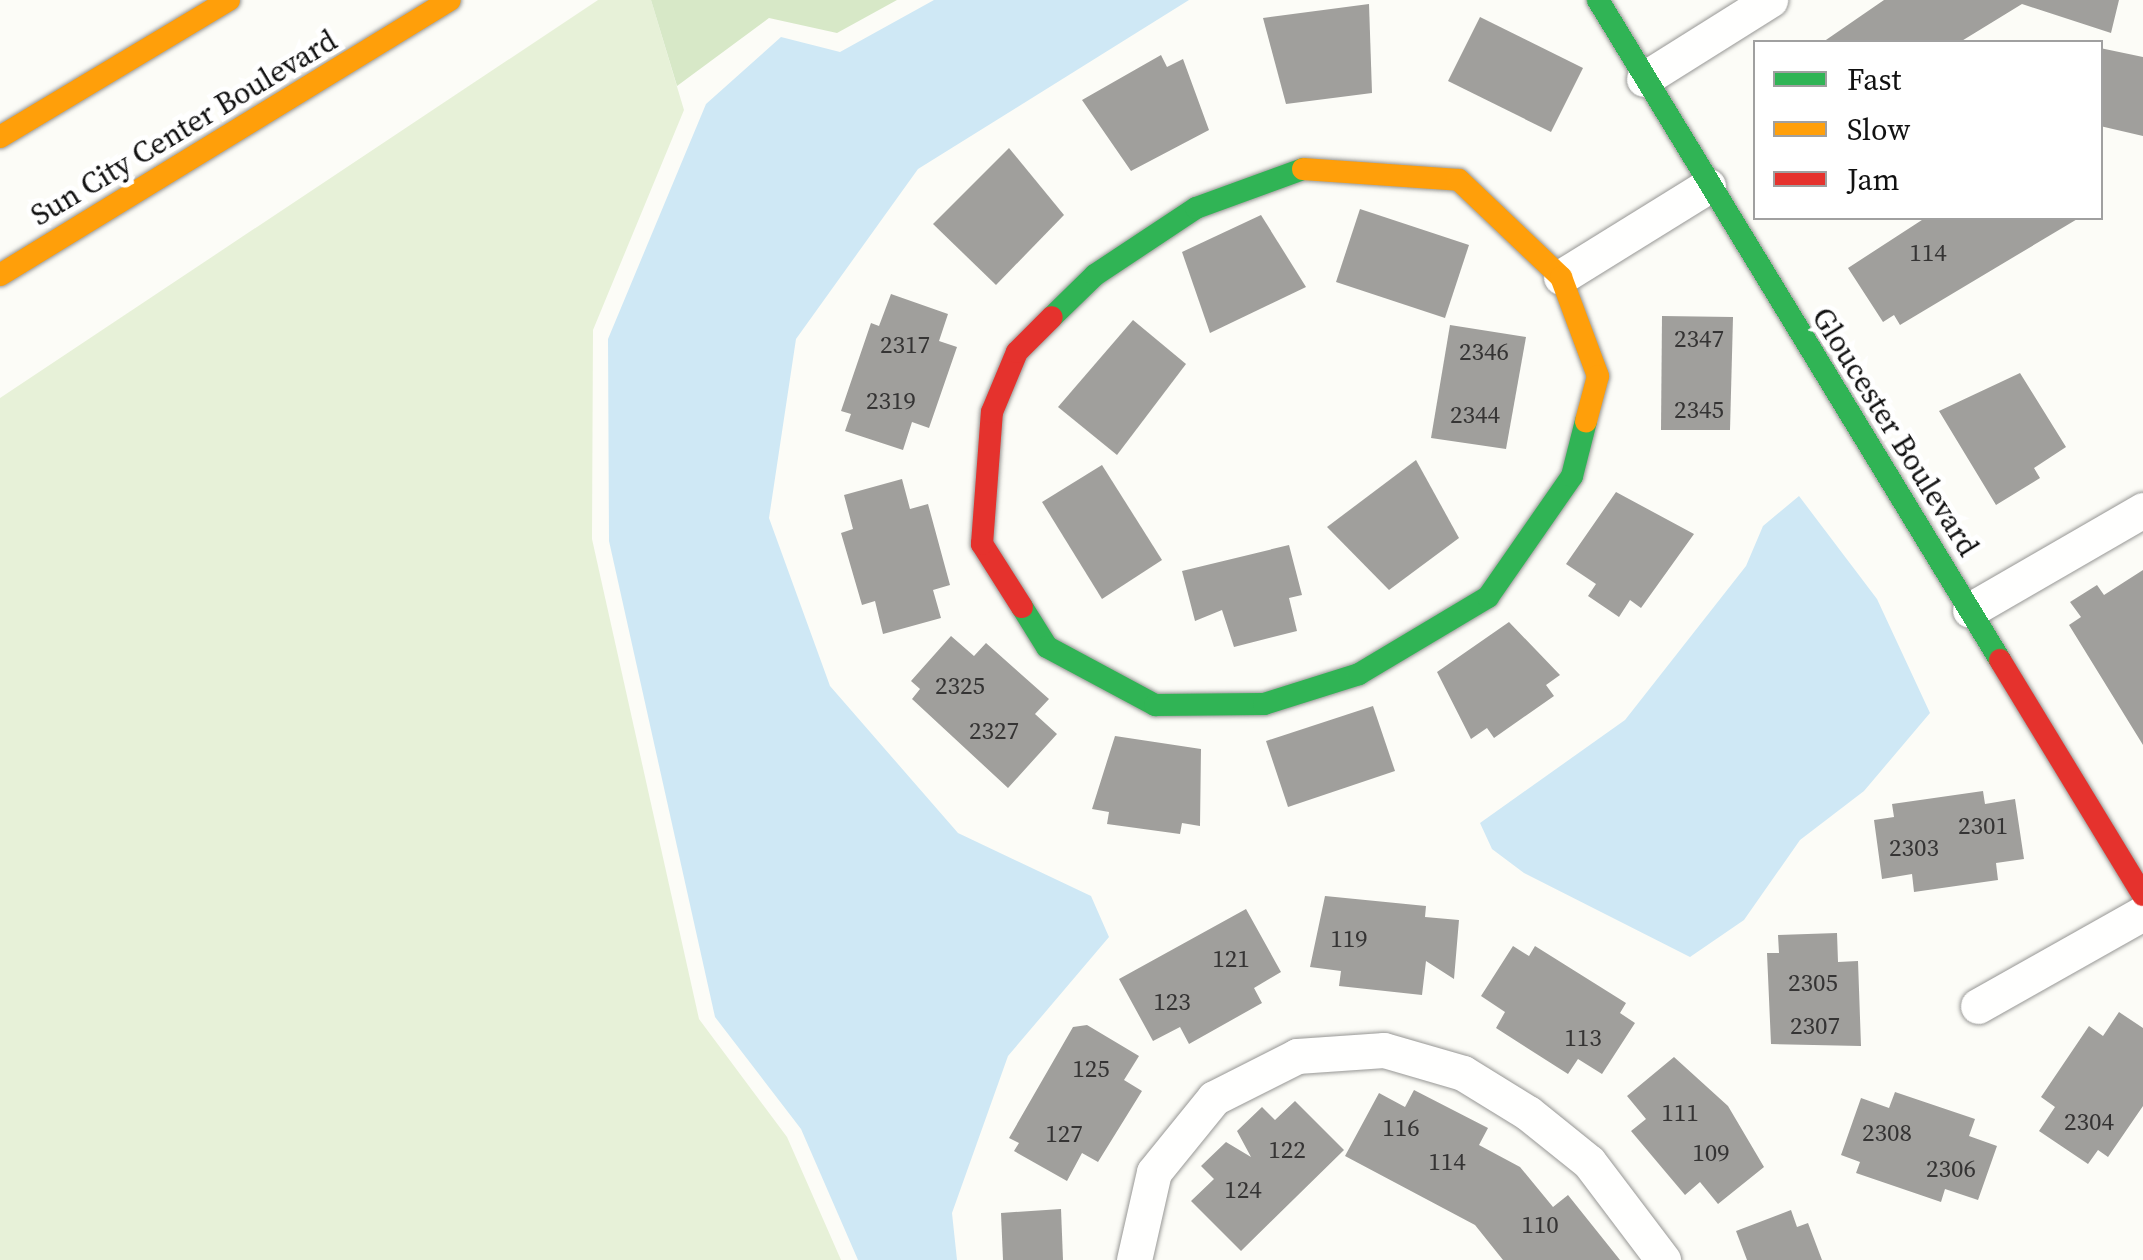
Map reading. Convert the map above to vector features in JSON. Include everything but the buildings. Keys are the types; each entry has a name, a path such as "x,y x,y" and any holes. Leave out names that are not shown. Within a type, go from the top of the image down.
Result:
{"street":[{"path":"0,138 229,0"},
{"name":"Sun City Center Boulevard","path":"0,275 450,0"},
{"name":"Gloucester Boulevard","path":"1598,0 2143,895"},
{"path":"1644,79 1770,0"},
{"path":"1302,168 1459,180 1561,277 1598,376 1572,476 1488,597 1359,674 1264,704 1156,705 1047,647 982,544 992,412 1017,352 1095,275 1196,208 1302,168"},
{"path":"1561,277 1708,186"},
{"path":"1970,610 2143,510"},
{"path":"1978,1006 2143,913"},
{"path":"1134,1260 1154,1172 1214,1098 1298,1056 1384,1050 1463,1073 1528,1113 1588,1162 1663,1260"}],"green space":[{"path":"598,0 651,0 684,110 593,330 592,539 699,1019 787,1137 841,1260 0,1260 0,398"},
{"path":"651,0 897,0 837,33 769,18 677,86"}],"water":[{"path":"934,0 1189,0 918,169 796,339 769,518 830,686 958,833 1091,896 1109,937 1008,1056 952,1213 957,1260 858,1260 801,1129 715,1017 609,541 608,339 706,104 781,37 840,52"},
{"path":"1799,496 1877,599 1930,713 1864,791 1800,840 1744,920 1690,957 1524,873 1492,849 1480,823 1625,720 1746,566 1763,526"}],"traffic: fast":[{"path":"1598,0 2000,660"},
{"path":"1052,317 1095,275 1196,208 1303,169"},
{"path":"1022,607 1047,647 1155,705 1264,704 1359,674 1488,597 1572,476 1586,421"}],"traffic: slow":[{"path":"0,137 229,0"},
{"path":"0,275 450,0"},
{"path":"1303,169 1459,180 1561,277 1598,376 1586,421"}],"traffic: jam":[{"path":"1022,607 982,544 992,412 1017,352 1052,317"},
{"path":"2000,660 2143,895"}]}
